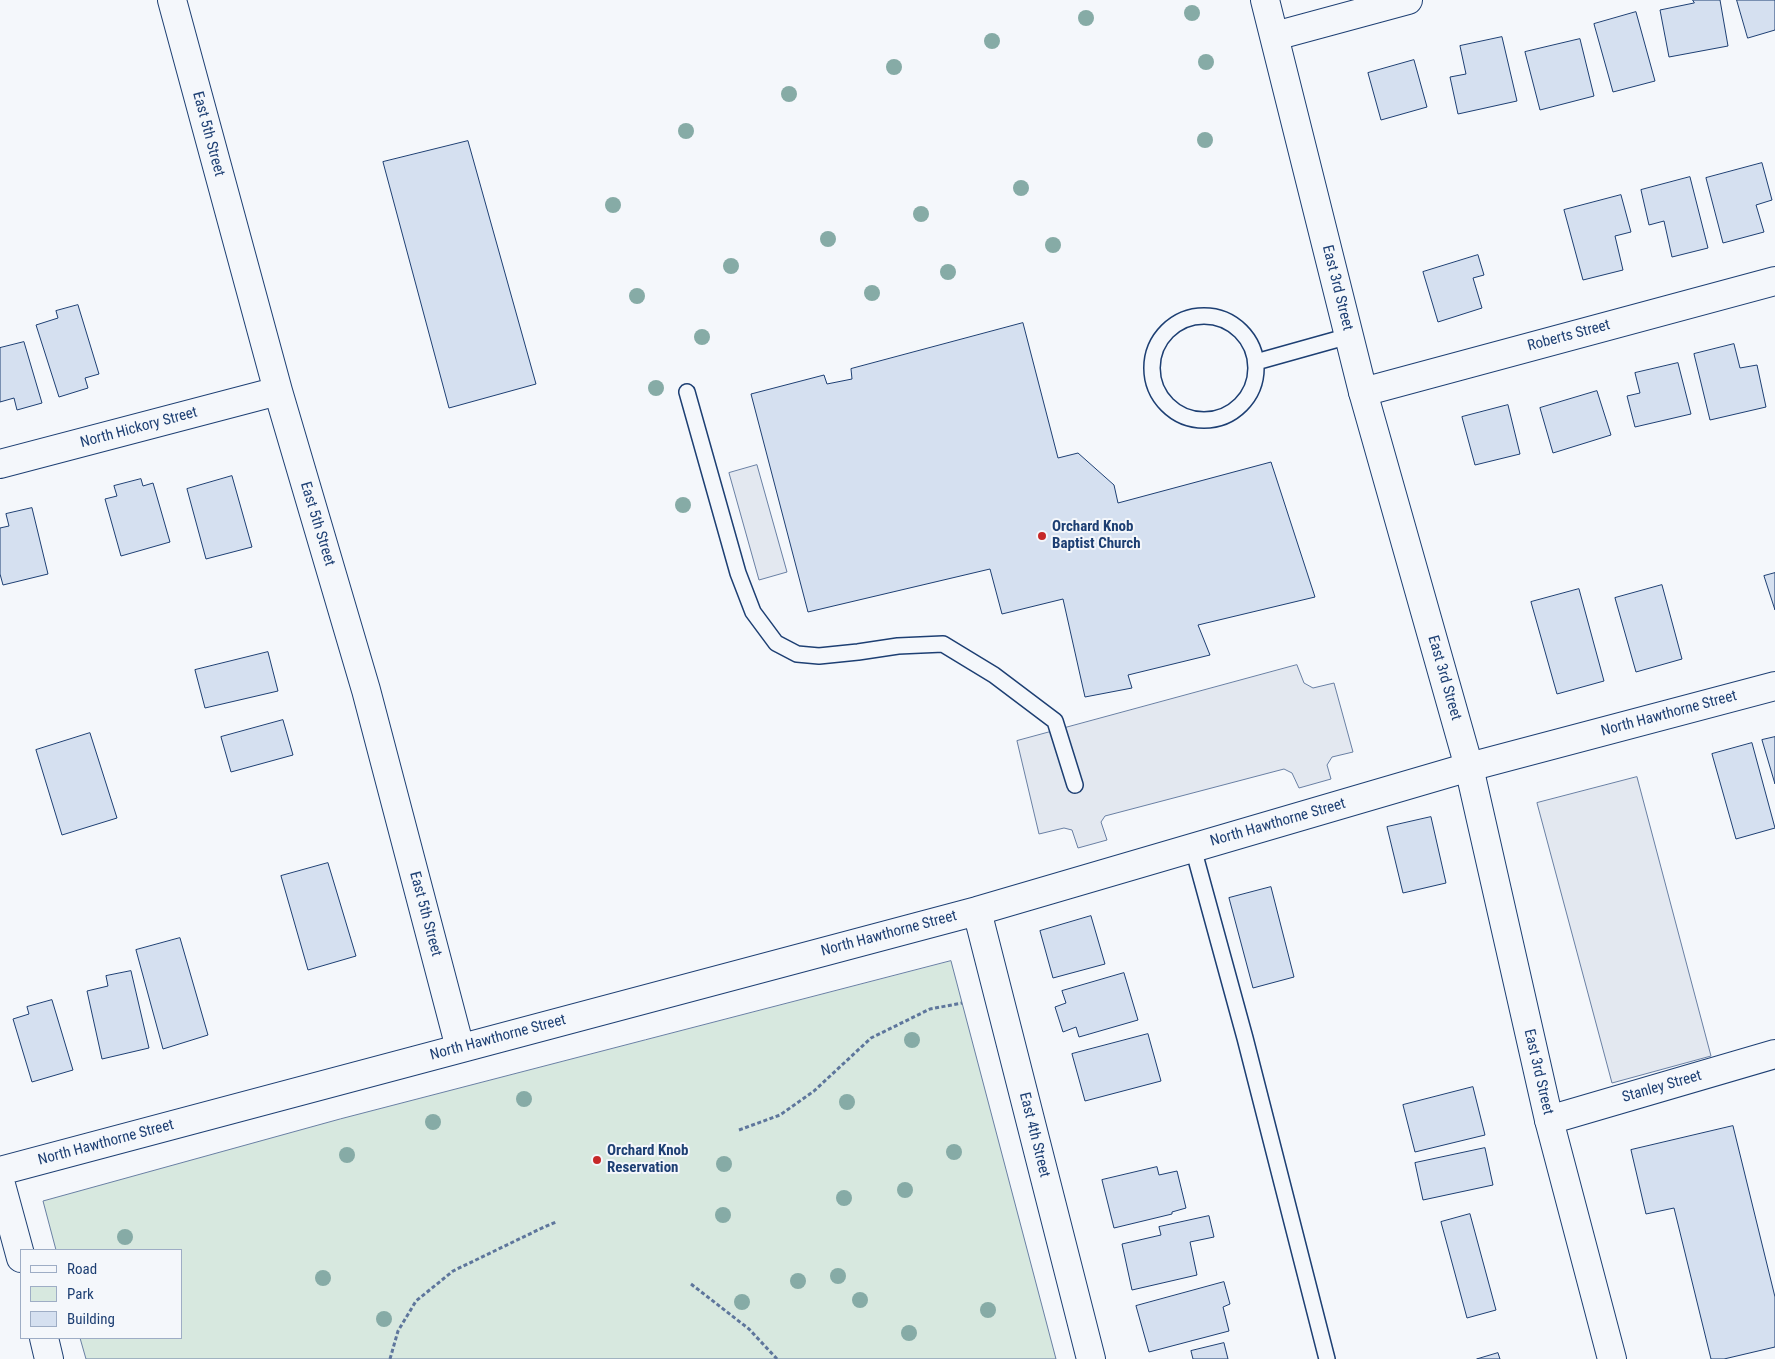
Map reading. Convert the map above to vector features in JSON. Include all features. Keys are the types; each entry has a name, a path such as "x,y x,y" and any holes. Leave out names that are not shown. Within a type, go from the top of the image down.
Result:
{"street":[{"name":"East 5th Street","path":"172,0 278,391 366,690 460,1048"},
{"name":"East 3rd Street","path":"1265,0 1363,392 1469,767 1549,1120 1612,1359"},
{"path":"1275,36 1408,0"},
{"name":"Roberts Street","path":"1363,392 1775,281"},
{"name":"North Hickory Street","path":"0,464 278,391"},
{"name":"North Hawthorne Street","path":"0,1171 977,911 1469,767 1775,686"},
{"name":"East 4th Street","path":"977,911 1091,1359"},
{"name":"Stanley Street","path":"1549,1120 1775,1054"},
{"path":"0,1181 20,1254"},
{"path":"44,1339 49,1359"}],"lane":[{"path":"1197,316 1218,317 1236,327 1250,342 1256,362 1254,382 1245,400 1230,414 1210,420 1190,418 1172,409 1158,393 1152,374 1154,353 1162,335 1178,322 1197,316"},
{"path":"1256,362 1349,336"},
{"path":"687,392 738,573 753,612 776,643 797,654 819,656 898,646 944,644 994,675 1056,722 1075,785"},
{"path":"1193,848 1247,1047 1327,1359"}],"path":[{"path":"739,1130 780,1115 814,1091 871,1038 930,1009 962,1003"},
{"path":"390,1359 398,1330 416,1301 453,1271 556,1222"},
{"path":"691,1284 749,1329 777,1359"}],"green space":[{"name":"Orchard Knob Reservation","path":"951,961 1056,1359 86,1359 80,1339 182,1339 182,1249 56,1249 43,1201 340,1119"}],"shaded area":[{"path":"757,465 787,572 759,580 729,473"},
{"path":"1297,665 1304,683 1313,688 1334,683 1353,752 1332,757 1327,765 1331,779 1299,788 1292,773 1284,769 1105,816 1101,822 1107,840 1078,848 1072,830 1064,828 1039,834 1017,741"},
{"path":"1637,777 1711,1056 1612,1083 1537,803"}],"building":[{"path":"1693,0 1720,0 1728,46 1669,57 1660,10 1694,3"},
{"path":"1737,0 1775,0 1775,30 1748,38"},
{"path":"1636,12 1655,81 1613,92 1594,24"},
{"path":"1502,37 1517,101 1458,114 1450,77 1466,74 1460,46"},
{"path":"1580,39 1594,96 1540,110 1525,52"},
{"path":"1414,60 1427,107 1381,120 1368,73"},
{"path":"468,141 536,384 449,408 383,162"},
{"path":"1762,163 1772,200 1756,205 1764,232 1723,243 1706,178"},
{"path":"1690,177 1708,248 1672,257 1664,221 1649,225 1641,190"},
{"path":"1621,195 1631,232 1615,236 1623,270 1583,280 1564,210"},
{"path":"1478,255 1484,275 1473,278 1482,308 1438,322 1423,272"},
{"path":"78,305 99,374 85,378 88,388 59,397 36,325 58,318 56,311"},
{"name":"Orchard Knob Baptist Church","path":"1023,323 1058,458 1078,453 1114,485 1118,503 1271,462 1315,597 1198,625 1210,655 1128,675 1132,688 1085,697 1063,599 1002,614 990,569 808,612 751,394 824,375 827,384 852,379 851,369"},
{"path":"24,342 42,403 17,410 14,398 0,402 0,348"},
{"path":"1734,344 1740,368 1757,365 1766,407 1710,420 1694,354"},
{"path":"1678,363 1691,414 1635,427 1627,396 1640,393 1635,373"},
{"path":"1597,391 1611,435 1553,453 1540,408"},
{"path":"1508,405 1520,454 1475,465 1462,417"},
{"path":"232,476 252,547 206,559 187,489"},
{"path":"141,479 143,486 153,483 170,542 121,556 105,499 117,496 114,486"},
{"path":"32,508 48,574 3,585 0,574 0,528 9,526 6,514"},
{"path":"1775,573 1775,610 1764,576"},
{"path":"1662,585 1682,659 1636,672 1615,598"},
{"path":"1579,589 1604,681 1557,694 1531,602"},
{"path":"268,652 278,691 205,708 195,670"},
{"path":"283,720 293,755 231,772 221,737"},
{"path":"90,733 117,818 62,835 36,750"},
{"path":"1775,737 1775,784 1762,740"},
{"path":"1752,743 1775,828 1736,839 1712,754"},
{"path":"1431,817 1446,883 1403,893 1387,827"},
{"path":"328,863 356,956 308,970 281,876"},
{"path":"1271,887 1294,977 1253,988 1229,898"},
{"path":"1091,916 1105,964 1053,978 1040,931"},
{"path":"180,938 208,1035 163,1049 136,950"},
{"path":"131,971 149,1048 102,1059 87,991 108,986 106,976"},
{"path":"1124,973 1138,1020 1079,1037 1076,1027 1063,1032 1055,1007 1066,1003 1062,991"},
{"path":"52,1000 73,1070 32,1082 13,1019 29,1014 27,1007"},
{"path":"1148,1034 1161,1081 1085,1101 1072,1054"},
{"path":"1473,1087 1485,1135 1415,1152 1403,1105"},
{"path":"1733,1126 1775,1297 1775,1347 1724,1359 1711,1359 1674,1208 1646,1214 1631,1150"},
{"path":"1485,1148 1493,1185 1423,1200 1415,1163"},
{"path":"1157,1167 1159,1175 1177,1171 1186,1208 1172,1212 1172,1214 1114,1228 1102,1180"},
{"path":"1470,1214 1496,1310 1467,1318 1441,1222"},
{"path":"1209,1216 1214,1237 1190,1242 1197,1275 1132,1290 1122,1244 1161,1235 1159,1227"},
{"path":"1224,1282 1230,1304 1223,1307 1229,1331 1149,1352 1136,1306"},
{"path":"1224,1343 1228,1359 1193,1359 1191,1351"},
{"path":"1498,1353 1500,1359 1477,1359"}],"place":[{"name":"Orchard Knob Baptist Church","path":"1042,536"},
{"name":"Orchard Knob Reservation","path":"597,1160"}]}
